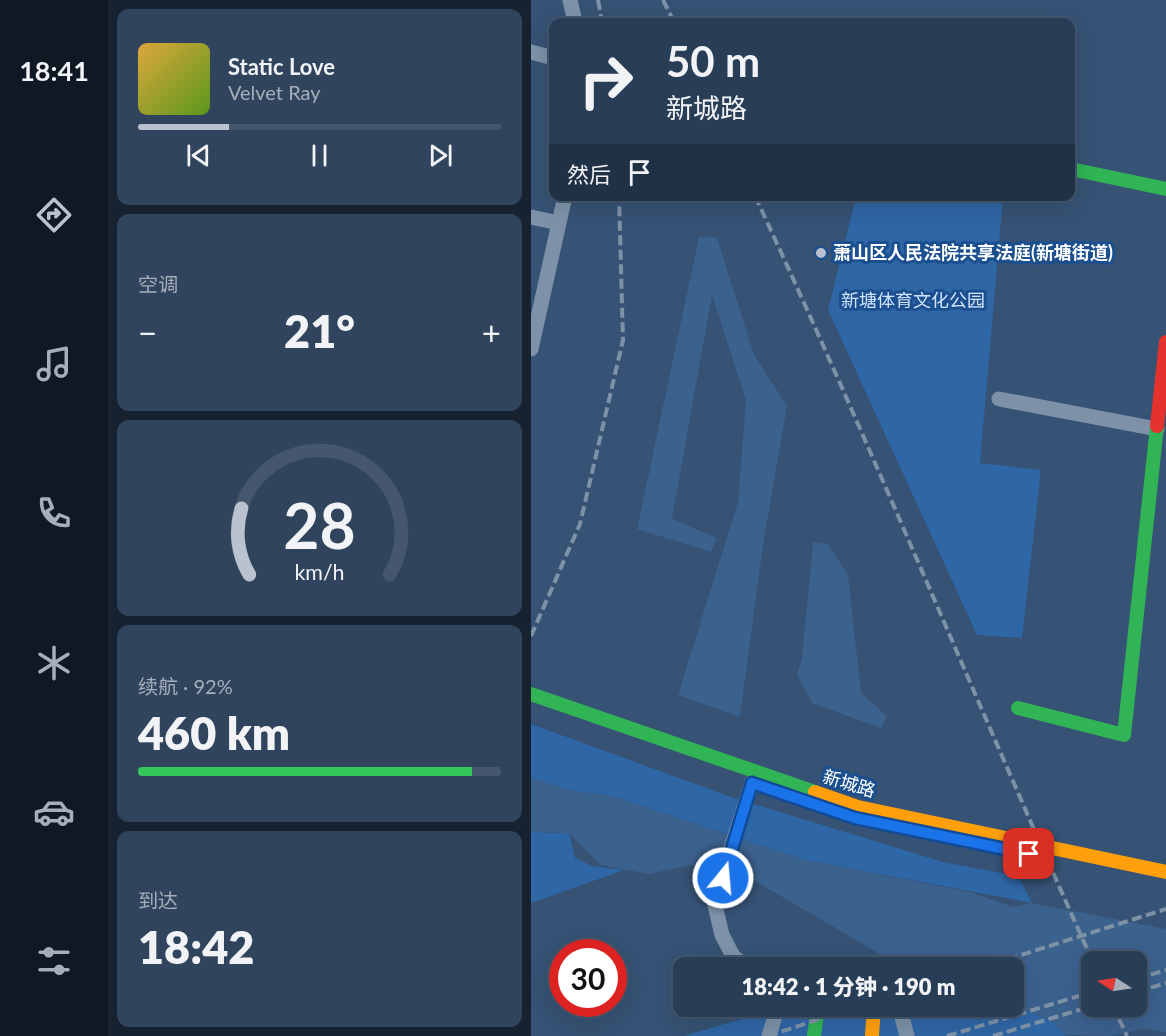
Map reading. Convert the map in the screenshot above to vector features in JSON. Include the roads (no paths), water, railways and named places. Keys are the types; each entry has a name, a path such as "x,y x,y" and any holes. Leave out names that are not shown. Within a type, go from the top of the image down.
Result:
{"main road":[{"path":"1075,170 1166,189"},
{"path":"1018,708 1124,735 1166,342"},
{"name":"新城路","path":"531,694 858,807 1166,872"},
{"name":"新城路","path":"531,705 855,818 1166,882"},
{"path":"814,1036 817,1017"},
{"path":"872,1036 873,1017"}],"street":[{"path":"570,0 574,18"},
{"path":"531,52 549,57"},
{"path":"531,349 564,201"},
{"path":"531,217 559,223"},
{"path":"999,399 1157,429"},
{"path":"734,957 720,926 714,901 752,783"},
{"path":"769,1036 775,1017"},
{"path":"902,1017 907,1036"}],"railway":[{"path":"598,0 601,18"},
{"path":"663,0 672,18"},
{"path":"531,636 580,524 623,340 619,201"},
{"path":"757,201 799,291 1088,951"},
{"path":"1015,957 1166,909"},
{"path":"1147,976 1166,970"},
{"path":"1147,989 1166,983"},
{"path":"947,1036 1081,995"},
{"path":"993,1036 1081,1009"},
{"path":"768,1036 826,1017"},
{"path":"1118,1017 1127,1036"}],"place":[{"name":"萧山区人民法院共享法庭(新塘街道)","path":"821,253"}],"park label":[{"name":"新塘体育文化公园","path":"913,301"}]}
